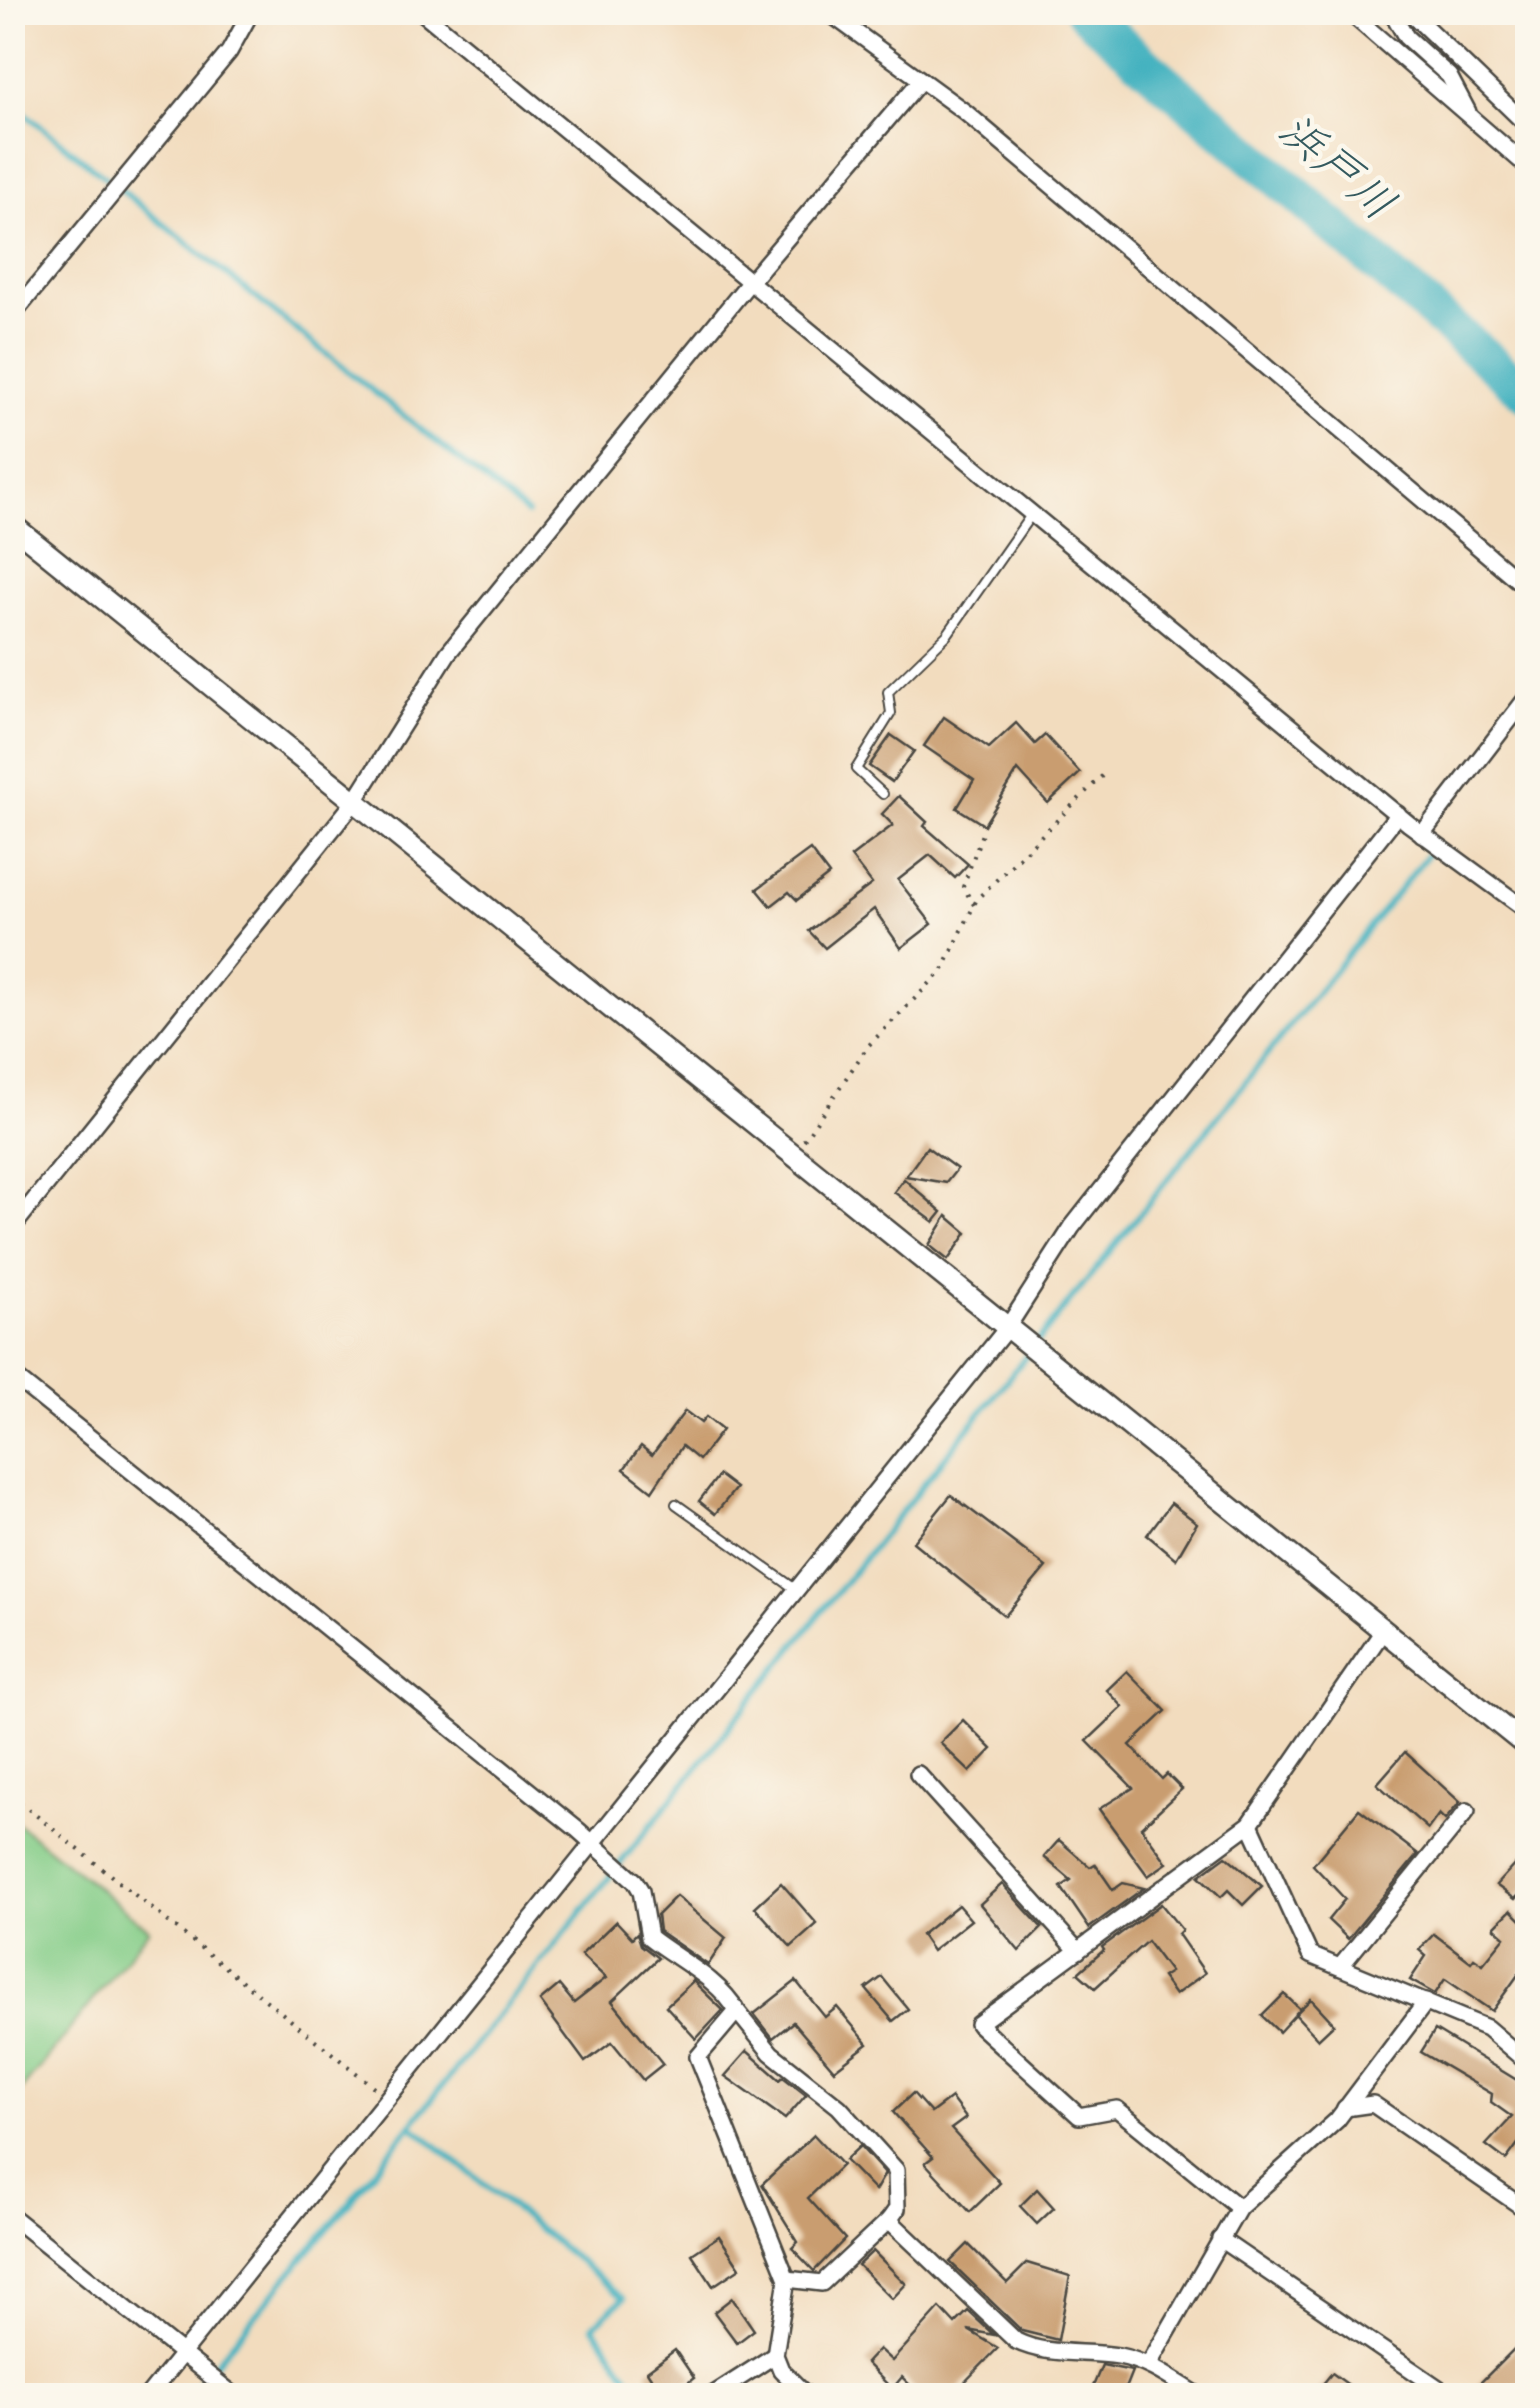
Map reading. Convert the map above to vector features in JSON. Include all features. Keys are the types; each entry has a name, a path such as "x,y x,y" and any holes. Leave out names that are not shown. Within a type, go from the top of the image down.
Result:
{"street":[{"path":"12,316 229,52 251,12"},
{"path":"422,12 748,284 1410,824 1528,911"},
{"path":"828,12 965,112 1528,589"},
{"path":"1349,12 1528,168"},
{"path":"1392,12 1406,37 1449,76 1473,120"},
{"path":"1410,12 1528,126"},
{"path":"12,1228 354,801 448,653 748,284 921,80"},
{"path":"12,524 1528,1748"},
{"path":"148,2396 188,2358 389,2100 598,1849 798,1590 1013,1333 1072,1227 1410,824 1528,696"},
{"path":"12,1376 634,1881 641,1891 648,1938 708,1979 771,2053 839,2108 895,2164 897,2209 889,2220 822,2283 787,2280"},
{"path":"1239,2208 1117,2109 1080,2116 978,2024 1250,1824 1384,1631"},
{"path":"918,1774 1078,1950"},
{"path":"1340,1967 1467,1812"},
{"path":"1250,1824 1310,1954 1488,2028 1528,2064"},
{"path":"1149,2364 1239,2208 1346,2108 1426,2002"},
{"path":"736,2012 698,2057 787,2280 775,2356 781,2370 807,2396"},
{"path":"1346,2108 1373,2104 1528,2211"},
{"path":"12,2218 235,2396"},
{"path":"889,2220 1016,2342 1036,2350 1119,2356 1149,2364 1199,2396"},
{"path":"1220,2239 1450,2396"},
{"path":"711,2396 775,2356"}],"lane":[{"path":"882,794 856,769 891,713 888,692 947,635 1031,514"},
{"path":"676,1504 798,1590"}],"path":[{"path":"793,1156 868,1046 944,970 974,905 990,883 1102,776"},
{"path":"974,905 964,887 982,831"},
{"path":"12,1796 389,2100"}],"green space":[{"path":"13,1820 149,1929 13,2101"}],"building":[{"path":"944,717 989,748 1016,723 1035,744 1045,735 1080,773 1048,803 1018,770 984,825 957,808 974,780 924,746"},
{"path":"891,735 914,751 892,782 869,766"},
{"path":"899,796 927,822 924,826 968,864 955,878 930,855 898,880 932,924 901,948 874,909 825,948 809,931 872,884 851,857 893,825 882,814"},
{"path":"810,850 829,875 797,900 789,892 771,906 757,889"},
{"path":"927,1147 957,1169 946,1183 906,1176"},
{"path":"904,1179 942,1212 934,1222 894,1192"},
{"path":"947,1216 967,1233 948,1260 929,1245"},
{"path":"685,1411 701,1423 706,1417 722,1430 699,1460 682,1446 652,1491 624,1469 641,1446 652,1455"},
{"path":"719,1475 736,1488 715,1514 699,1501"},
{"path":"951,1495 1046,1567 1005,1616 913,1542"},
{"path":"1171,1503 1197,1523 1176,1559 1147,1535"},
{"path":"1127,1671 1166,1711 1130,1745 1162,1779 1167,1774 1182,1789 1141,1827 1167,1863 1148,1876 1099,1809 1133,1788 1087,1741 1123,1707 1107,1690"},
{"path":"963,1720 992,1749 970,1772 940,1743"},
{"path":"1405,1752 1460,1802 1445,1820 1439,1814 1428,1829 1377,1784"},
{"path":"1359,1809 1418,1854 1348,1939 1328,1920 1345,1899 1313,1865"},
{"path":"1059,1840 1090,1867 1095,1864 1113,1890 1123,1883 1144,1888 1089,1928 1061,1887 1071,1880 1044,1857"},
{"path":"1528,1850 1528,1886 1515,1899 1496,1885"},
{"path":"1226,1856 1262,1886 1243,1905 1228,1890 1221,1897 1199,1876"},
{"path":"781,1883 817,1924 791,1947 755,1907"},
{"path":"1002,1884 1042,1928 1019,1951 980,1904"},
{"path":"676,1896 726,1938 708,1965 659,1931 657,1915"},
{"path":"1161,1904 1182,1930 1178,1934 1205,1973 1175,1995 1162,1977 1170,1972 1147,1941 1095,1988 1078,1973 1104,1950 1102,1947"},
{"path":"958,1905 971,1920 932,1951 921,1935"},
{"path":"1511,1910 1528,1927 1528,1961 1492,2011 1445,1979 1435,1994 1410,1980 1426,1956 1419,1950 1434,1934 1471,1962 1474,1958 1483,1964 1505,1937 1494,1927"},
{"path":"616,1921 632,1938 637,1933 641,1945 658,1958 612,2001 663,2064 643,2080 612,2042 585,2062 540,2001 559,1985 574,2003 606,1978 581,1955"},
{"path":"882,1977 908,2009 893,2021 866,1989"},
{"path":"693,1981 723,2010 696,2039 666,2006"},
{"path":"796,1981 825,2017 837,2007 868,2044 834,2070 793,2022 773,2038 754,2014"},
{"path":"1284,1994 1300,2009 1279,2032 1262,2016"},
{"path":"1311,1999 1334,2024 1318,2039 1295,2014"},
{"path":"1435,2030 1528,2087 1528,2130 1506,2160 1486,2145 1512,2117 1491,2102 1492,2094 1421,2052"},
{"path":"747,2051 780,2080 783,2077 806,2095 785,2119 725,2076"},
{"path":"913,2093 931,2113 951,2098 966,2118 951,2129 1000,2183 970,2212 925,2163 933,2157 893,2112"},
{"path":"814,2135 842,2165 808,2198 845,2239 814,2271 792,2248 798,2242 762,2184"},
{"path":"860,2146 885,2174 875,2191 845,2160"},
{"path":"1037,2189 1054,2208 1037,2224 1020,2206"},
{"path":"719,2236 740,2268 713,2286 692,2254"},
{"path":"968,2244 1007,2283 1027,2263 1070,2276 1058,2340 1022,2331 950,2262"},
{"path":"873,2251 906,2284 892,2299 858,2265"},
{"path":"732,2298 754,2330 737,2343 714,2312"},
{"path":"940,2308 955,2324 968,2311 994,2335 968,2330 998,2348 951,2396 921,2396 902,2377 892,2389 866,2363 879,2349 892,2361"},
{"path":"1528,2335 1528,2381 1515,2396 1467,2396"},
{"path":"675,2350 694,2378 671,2396 663,2396 647,2371"},
{"path":"1102,2365 1132,2371 1122,2396 1089,2396"},
{"path":"1332,2373 1364,2396 1313,2396"}],"waterway":[{"name":"浜戸川","path":"1084,12 1528,394"},
{"path":"12,103 527,514"},
{"path":"188,2396 339,2215 1435,845"},
{"path":"411,2125 624,2298 593,2326 643,2396"}]}
